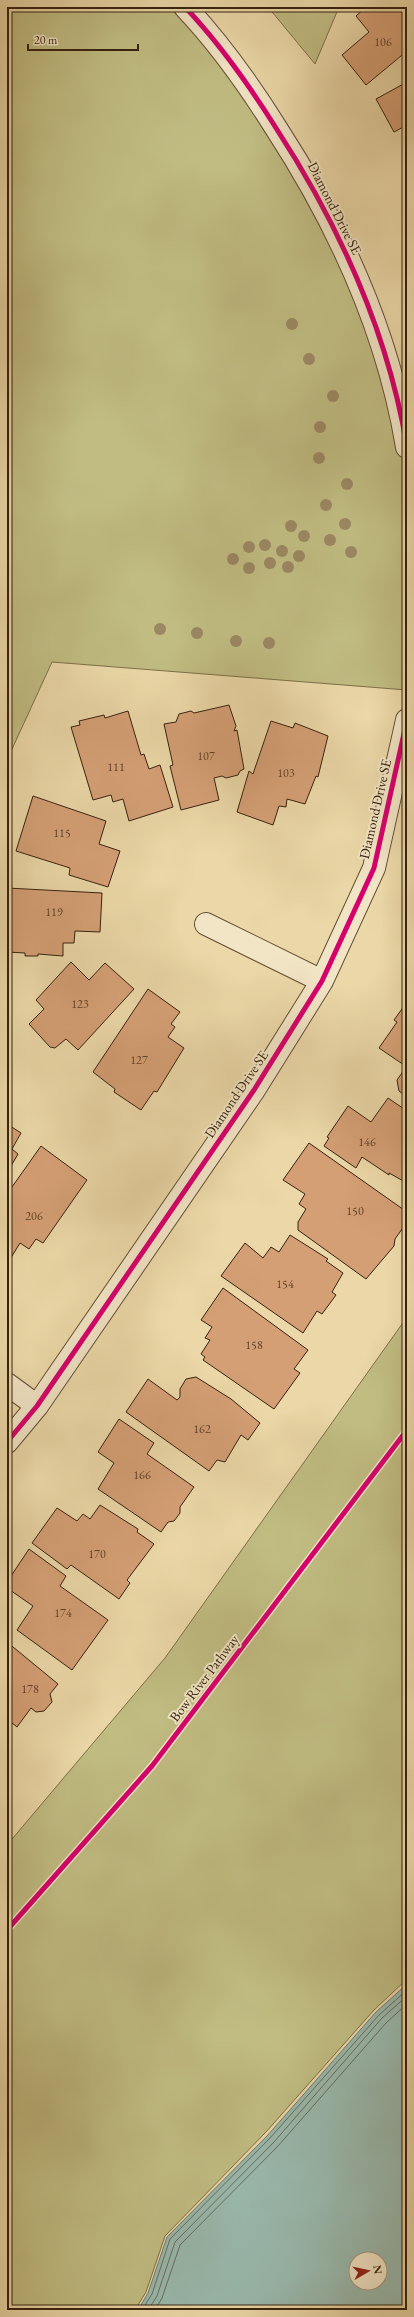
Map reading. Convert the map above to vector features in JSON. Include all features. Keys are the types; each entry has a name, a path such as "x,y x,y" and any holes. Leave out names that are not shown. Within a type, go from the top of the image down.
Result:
{"street":[{"name":"Diamond Drive SE","path":"185,7 250,87 304,171 341,241 373,316 402,416 407,447"},
{"name":"Diamond Drive SE","path":"7,1442 37,1406 254,1090 322,981 374,868 407,720"},
{"path":"206,924 322,981"},
{"path":"7,1384 37,1406"}],"shaded area":[{"path":"7,7 185,7 341,241 407,447 407,690 52,662 7,760"},
{"path":"268,7 339,7 315,64"},
{"path":"407,1317 407,1979 374,2010 266,2132 165,2236 146,2292 135,2310 7,2310 7,1845 165,1658"}],"water":[{"path":"407,1984 407,2310 138,2310 148,2293 167,2237 267,2136 376,2012"}],"building":[{"path":"366,7 407,7 407,51 366,85 342,55 369,32 356,16"},
{"path":"407,82 407,125 394,132 376,99"},
{"path":"229,705 236,726 234,731 237,730 244,769 240,771 238,775 226,778 222,776 214,778 219,800 181,810 170,766 173,765 164,724 176,722 179,714 191,711 194,713"},
{"path":"128,711 141,755 144,754 149,769 160,765 173,807 129,821 123,799 113,802 111,795 93,800 71,727 80,725 79,721 104,715 105,718"},
{"path":"271,721 293,728 295,723 328,736 318,777 316,776 305,804 287,799 286,807 279,806 273,825 237,812 249,771 253,774"},
{"path":"33,796 106,821 99,844 120,851 108,887 69,875 70,868 16,851"},
{"path":"7,888 102,893 100,932 75,931 74,943 63,943 63,956 38,954 38,956 25,956 25,953 7,952"},
{"path":"71,962 89,980 105,963 134,989 78,1050 66,1039 55,1048 50,1047 29,1024 44,1009 36,1000"},
{"path":"148,989 180,1012 171,1024 175,1027 168,1037 184,1048 157,1092 154,1091 141,1110 114,1092 115,1089 93,1072"},
{"path":"407,1002 407,1067 379,1048 397,1022 394,1020"},
{"path":"407,1069 407,1097 399,1091 397,1080 404,1070"},
{"path":"388,1098 407,1111 407,1183 389,1173 389,1175 362,1157 356,1168 324,1146 329,1138 327,1137 348,1106 371,1122"},
{"path":"7,1124 21,1133 12,1149 18,1154 7,1173"},
{"path":"309,1143 407,1212 407,1222 395,1239 394,1246 366,1279 298,1230 298,1222 306,1209 299,1204 305,1194 283,1180"},
{"path":"41,1146 87,1180 43,1243 36,1239 29,1249 20,1243 9,1261 7,1260 7,1194"},
{"path":"290,1235 328,1259 326,1261 343,1273 332,1292 336,1295 322,1314 317,1311 303,1333 221,1276 245,1243 263,1258 271,1247 279,1252"},
{"path":"223,1288 308,1350 294,1369 300,1373 274,1409 203,1360 205,1357 201,1354 210,1340 205,1338 212,1327 201,1320"},
{"path":"196,1377 231,1399 260,1423 248,1440 241,1435 225,1462 217,1460 209,1471 126,1412 148,1379 177,1400 180,1397 180,1389 186,1379"},
{"path":"119,1419 154,1443 147,1454 194,1487 180,1507 180,1513 174,1521 168,1522 161,1532 98,1489 114,1463 98,1452"},
{"path":"100,1505 138,1529 137,1532 154,1544 127,1580 130,1583 119,1599 71,1565 67,1569 32,1543 57,1508 77,1521 83,1514 90,1519"},
{"path":"29,1549 66,1576 60,1586 108,1620 72,1670 17,1630 33,1606 7,1588 7,1582"},
{"path":"7,1642 58,1684 50,1694 52,1702 44,1711 36,1712 31,1708 17,1727 7,1719"}],"cycle path":[{"path":"185,7 234,65 255,96 299,165 340,241 374,321 387,362 407,447"},
{"path":"7,1442 37,1406 254,1090 322,981 374,868 407,720"},
{"name":"Bow River Pathway","path":"7,1930 152,1766 407,1430"}]}
